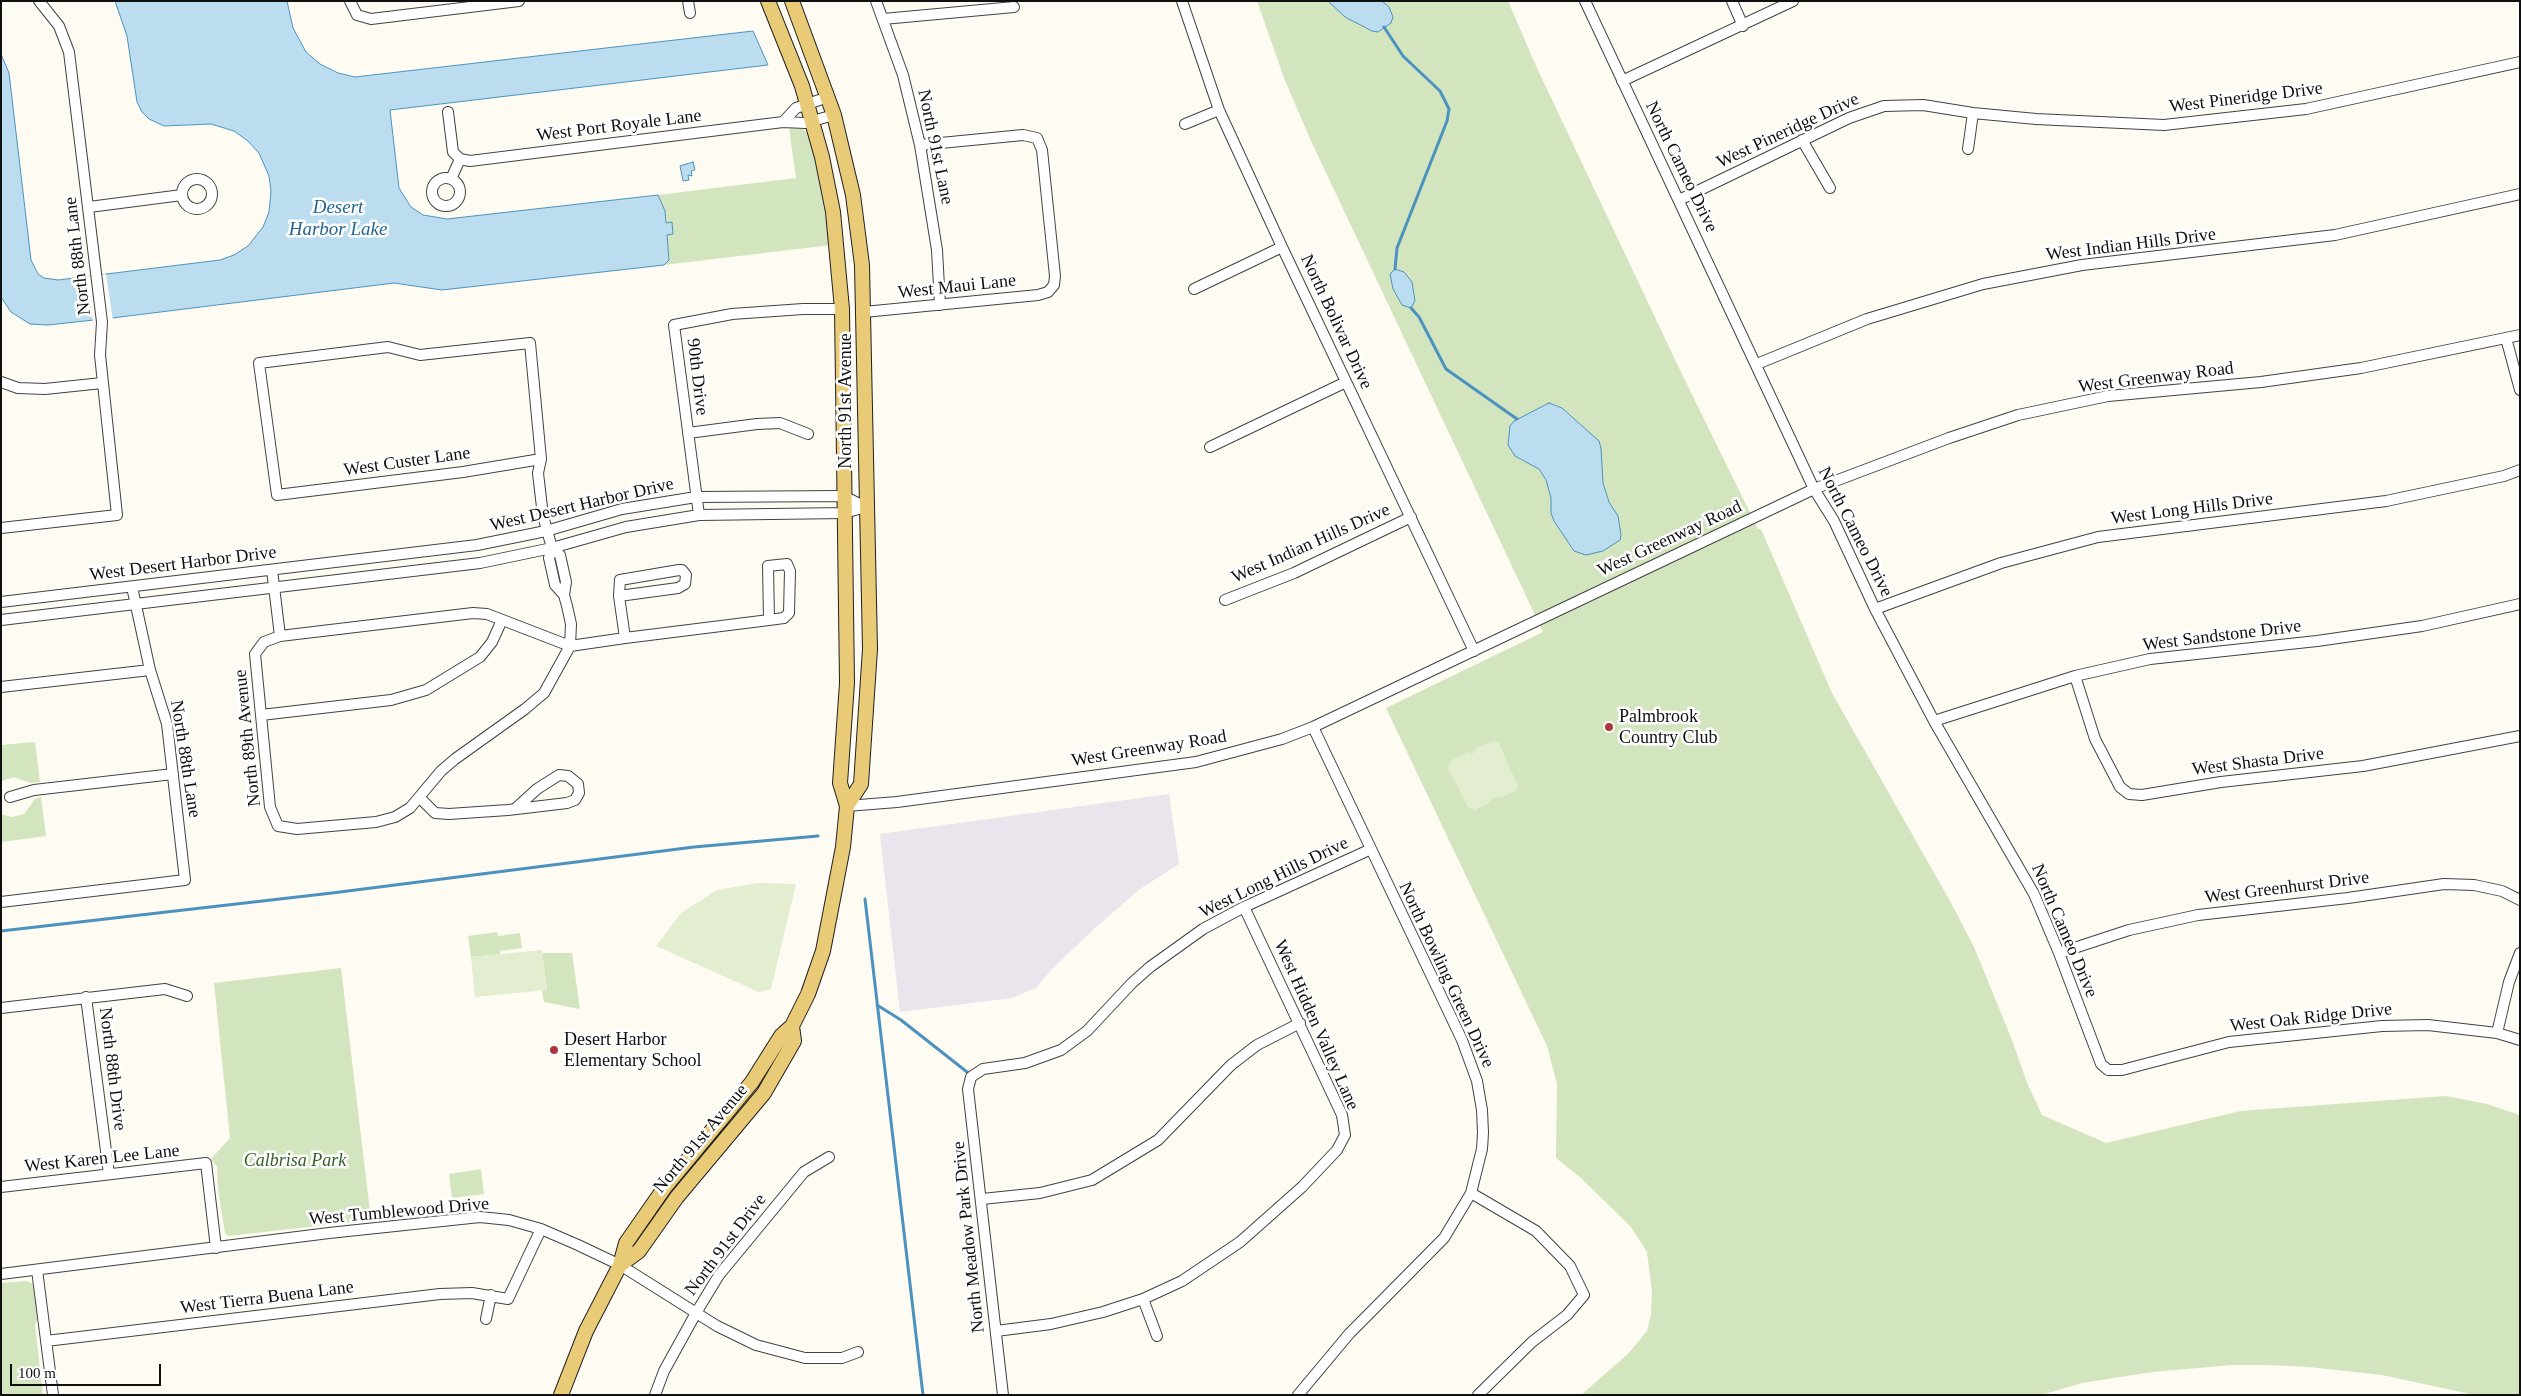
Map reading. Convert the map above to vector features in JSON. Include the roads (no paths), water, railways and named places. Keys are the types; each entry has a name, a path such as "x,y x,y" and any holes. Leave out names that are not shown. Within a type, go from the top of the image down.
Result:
{"main road":[{"name":"North 91st Avenue","path":"561,1395 586,1331 620,1265 626,1243 642,1219 752,1082 780,1036 792,1026 808,994 823,951 842,847 847,806 840,783 847,683 842,309 833,212 813,122 789,51 768,1"},
{"name":"North 91st Avenue","path":"792,1 834,115 853,194 862,265 870,649 861,784 847,806"},
{"name":"North 91st Avenue","path":"620,1265 640,1251 677,1197 764,1093 785,1060 794,1041 792,1026"},
{"path":"725,1116 737,1126"}],"street":[{"name":"North 88th Lane","path":"1,528 117,515 102,383 100,355 102,322 69,52 59,26 39,1"},
{"path":"350,1 357,15 371,19 518,1"},
{"path":"688,1 690,13"},
{"name":"North 91st Lane","path":"876,1 903,75 920,145 937,250 940,305"},
{"name":"North Bolivar Drive","path":"1182,1 1220,110 1282,247 1474,651"},
{"name":"North Cameo Drive","path":"1585,1 1757,364 1814,489 1838,529 1875,609 1934,721 2029,885 2059,953 2101,1064 2108,1070"},
{"path":"1732,1 1743,26"},
{"path":"1622,81 1794,1"},
{"path":"883,20 1014,7"},
{"name":"West Pineridge Drive","path":"1679,200 1849,118 1884,106 1923,105 1973,113 2036,119 2164,125 2306,109 2520,62"},
{"path":"783,122 796,108 828,97"},
{"path":"1185,124 1220,110"},
{"path":"448,112 453,152 460,159 451,179"},
{"path":"1968,149 1973,113"},
{"name":"West Port Royale Lane","path":"460,159 470,161 783,122 813,122 834,115"},
{"name":"West Maui Lane","path":"864,312 1038,295 1051,289 1055,276 1042,150 1036,138 1023,135 920,145"},
{"path":"1802,140 1830,188"},
{"name":"West Indian Hills Drive","path":"1757,364 1867,319 1982,284 2082,265 2335,235 2520,194"},
{"path":"89,207 182,195"},
{"path":"1194,289 1282,247"},
{"name":"90th Drive","path":"699,515 674,325 732,314 803,309 842,309"},
{"name":"West Greenway Road","path":"847,806 897,802 1196,762 1282,739 1313,727 1814,489 1949,438 2018,415 2108,396 2261,382 2361,368 2520,335"},
{"path":"2506,338 2520,390"},
{"name":"West Custer Lane","path":"530,343 541,459 463,472 277,495 258,364 388,347 420,355 530,343"},
{"path":"1,382 18,388 45,389 102,383"},
{"path":"1210,446 1346,382"},
{"path":"688,432 780,423 808,434"},
{"path":"515,809 542,784 559,775 568,776 578,784 579,793 574,800 515,809 449,814 435,813 420,798 441,771 544,693 570,646 571,624 564,596 566,582 560,555 552,548 546,531 538,473 541,459"},
{"name":"West Long Hills Drive","path":"1875,609 2002,563 2098,537 2386,501 2504,476 2520,470"},
{"name":"West Desert Harbor Drive","path":"1,602 477,545 546,531 622,509 696,497 843,496 866,506"},
{"name":"West Desert Harbor Drive","path":"1,620 480,563 552,548 626,527 699,515 844,513 866,506"},
{"name":"West Indian Hills Drive","path":"1225,600 1294,573 1411,517"},
{"path":"272,570 280,636 473,613 487,614 570,646 625,638 769,620 784,618 789,613 790,571 787,564 768,566 769,620"},
{"path":"618,596 678,588 685,584 686,575 678,570 620,580 618,596 625,638"},
{"name":"North 88th Lane","path":"1,902 185,880 167,724 150,670 134,605 132,587"},
{"name":"West Sandstone Drive","path":"1934,721 2075,676 2150,659 2317,641 2422,626 2520,604"},
{"path":"261,715 391,700 426,690 480,657 492,642 502,620"},
{"name":"North 89th Avenue","path":"280,636 264,642 255,654 270,807 278,826 297,829 376,822 402,812 420,798"},
{"path":"1,687 150,670"},
{"name":"West Shasta Drive","path":"2075,676 2095,739 2120,787 2129,794 2142,795 2221,782 2363,766 2520,736"},
{"name":"North Bowling Green Drive","path":"1298,1395 1349,1334 1444,1238 1471,1193 1482,1149 1483,1133 1482,1110 1477,1081 1462,1040 1313,727"},
{"path":"10,796 34,790 173,774"},
{"name":"West Long Hills Drive","path":"971,1077 983,1069 1026,1063 1061,1050 1087,1032 1132,983 1150,967 1203,929 1244,907 1370,850"},
{"name":"West Greenhurst Drive","path":"2059,953 2129,930 2198,915 2348,898 2444,884 2474,885 2502,891 2520,900"},
{"name":"West Hidden Valley Lane","path":"996,1331 1060,1322 1103,1312 1143,1299 1182,1281 1240,1242 1302,1187 1337,1150 1345,1135 1342,1115 1244,907"},
{"path":"2497,1034 2509,982 2520,953"},
{"path":"1,1008 165,988 187,996"},
{"name":"North 88th Drive","path":"86,998 109,1174"},
{"path":"982,1199 1040,1193 1092,1180 1158,1140 1231,1065 1256,1045 1300,1023"},
{"name":"West Oak Ridge Drive","path":"2108,1070 2122,1070 2228,1042 2382,1026 2428,1025 2497,1034 2520,1040"},
{"name":"North Meadow Park Drive","path":"971,1077 968,1089 1003,1395"},
{"name":"North 91st Drive","path":"655,1395 664,1371 719,1275 804,1172 829,1157"},
{"name":"West Karen Lee Lane","path":"1,1187 206,1163 216,1248"},
{"path":"1471,1193 1536,1231 1570,1266 1584,1295 1567,1315 1532,1342 1478,1395"},
{"name":"West Tumblewood Drive","path":"1,1274 400,1225 480,1217 509,1220 541,1229 620,1265 696,1313 756,1345 783,1354 806,1358 842,1358 858,1352"},
{"name":"West Tierra Buena Lane","path":"46,1341 440,1294 491,1295 508,1299 541,1229"},
{"path":"37,1270 53,1395"},
{"path":"486,1319 491,1295"},
{"path":"1143,1299 1157,1336"}],"water":[{"name":"Desert Harbor Lake","path":"115,1 287,1 293,28 306,52 320,64 338,73 355,77 753,31 768,65 390,110 399,188 411,207 423,215 447,219 658,195 665,211 666,223 672,222 673,234 667,235 669,260 664,265 442,290 394,283 112,318 48,325 30,324 11,312 1,297 1,54 9,73 31,260 38,274 44,278 58,280 220,260 234,255 248,246 263,227 269,212 271,191 269,176 259,153 248,141 234,131 211,124 164,126 149,119 142,112 137,102 127,36"},
{"path":"1328,1 1382,1 1389,7 1393,17 1391,23 1378,32 1372,31 1345,17"},
{"path":"693,162 695,170 691,171 692,176 688,175 689,180 683,181 680,166"},
{"path":"1395,269 1404,272 1412,282 1415,301 1411,308 1402,305 1393,289 1390,274"},
{"path":"1549,403 1562,408 1599,441 1603,483 1609,502 1618,516 1621,535 1620,540 1603,551 1586,555 1574,551 1554,521 1546,480 1539,469 1515,456 1508,445 1510,426 1514,421"}],"waterway":[{"path":"1384,27 1403,56 1440,91 1449,109 1447,121 1397,248 1395,269"},
{"path":"1411,308 1419,317 1446,369 1517,419"},
{"path":"1,931 332,893 694,847 818,836"},
{"path":"865,899 923,1395"},
{"path":"877,1005 901,1020 967,1072"}],"place":[{"name":"Palmbrook Country Club","path":"1609,727"},
{"name":"Desert Harbor Elementary School","path":"554,1050"}],"park label":[{"name":"Calbrisa Park","path":"295,1161"}]}
